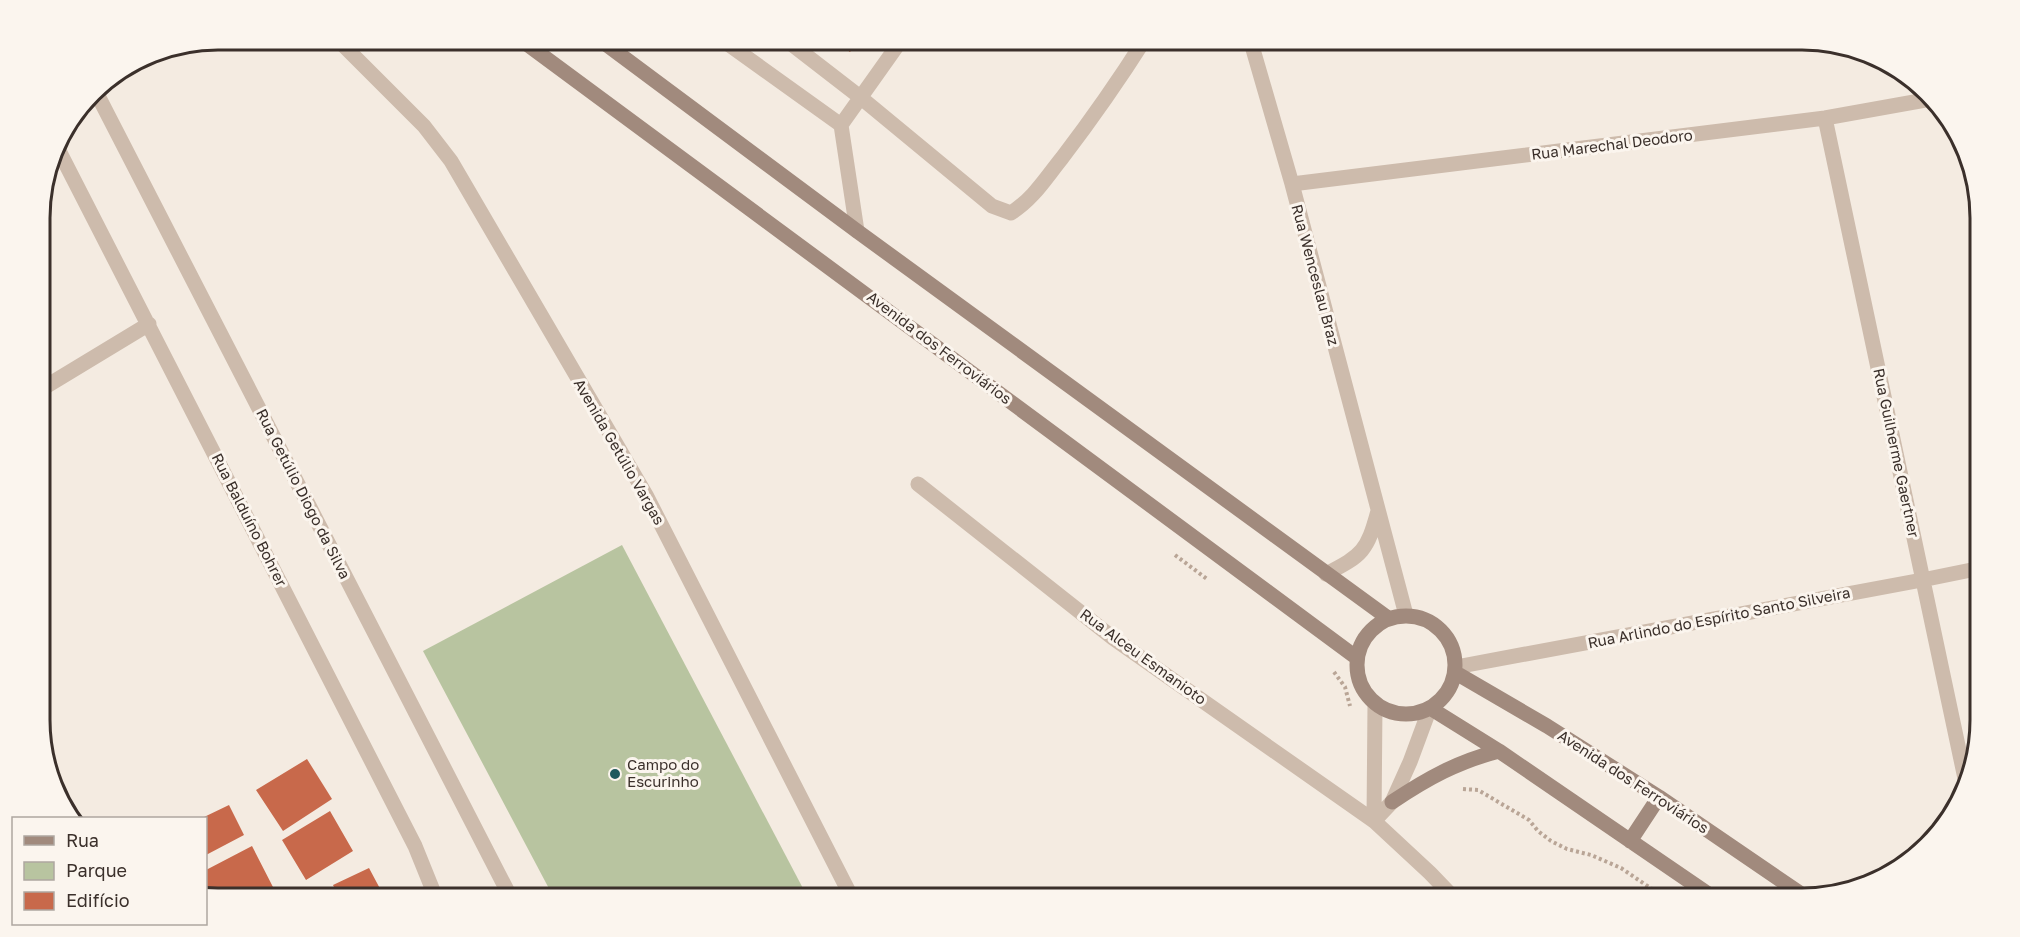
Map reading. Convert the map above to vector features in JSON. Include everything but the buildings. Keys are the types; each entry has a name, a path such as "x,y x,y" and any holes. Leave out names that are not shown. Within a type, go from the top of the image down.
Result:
{"main road":[{"name":"Avenida dos Ferroviários","path":"535,50 1357,658"},
{"path":"614,50 857,231 1388,618"},
{"path":"1406,615 1425,618 1442,630 1453,647 1456,670 1451,687 1442,699 1416,714 1401,715 1375,704 1364,691 1357,675 1357,658 1363,641 1373,628 1388,618 1406,615"},
{"name":"Avenida dos Ferroviários","path":"1456,670 1659,797 1791,887"},
{"path":"1430,708 1499,751 1698,887"},
{"path":"1392,802 1420,783 1454,765 1499,751"},
{"path":"1630,841 1659,797"}],"street":[{"name":"Avenida Getúlio Vargas","path":"348,50 424,126 451,161 646,495 847,888"},
{"path":"737,50 841,125"},
{"path":"799,50 992,206 1011,213 1028,201 1114,88 1138,50"},
{"path":"857,231 841,125 894,50"},
{"name":"Rua Wenceslau Braz","path":"1254,50 1292,184 1406,615"},
{"name":"Rua Getúlio Diogo da Silva","path":"99,99 506,888"},
{"name":"Rua Marechal Deodoro","path":"1292,184 1825,118 1922,101"},
{"name":"Rua Guilherme Gaertner","path":"1825,118 1963,769"},
{"name":"Rua Balduíno Bohrer","path":"61,155 415,846 432,888"},
{"path":"50,384 149,324"},
{"name":"Rua Alceu Esmanioto","path":"918,484 1113,638 1374,821 1443,887"},
{"name":"Rua Wenceslau Braz","path":"1326,573 1353,560 1370,541 1378,511"},
{"name":"Rua Arlindo do Espírito Santo Silveira","path":"1456,670 1970,570"},
{"path":"1374,821 1375,704"},
{"path":"1374,821 1392,802 1430,708"}],"green space":[{"name":"Campo do Escurinho","path":"622,545 803,888 549,888 423,651"}],"place":[{"name":"Campo do Escurinho","path":"615,774"}]}
